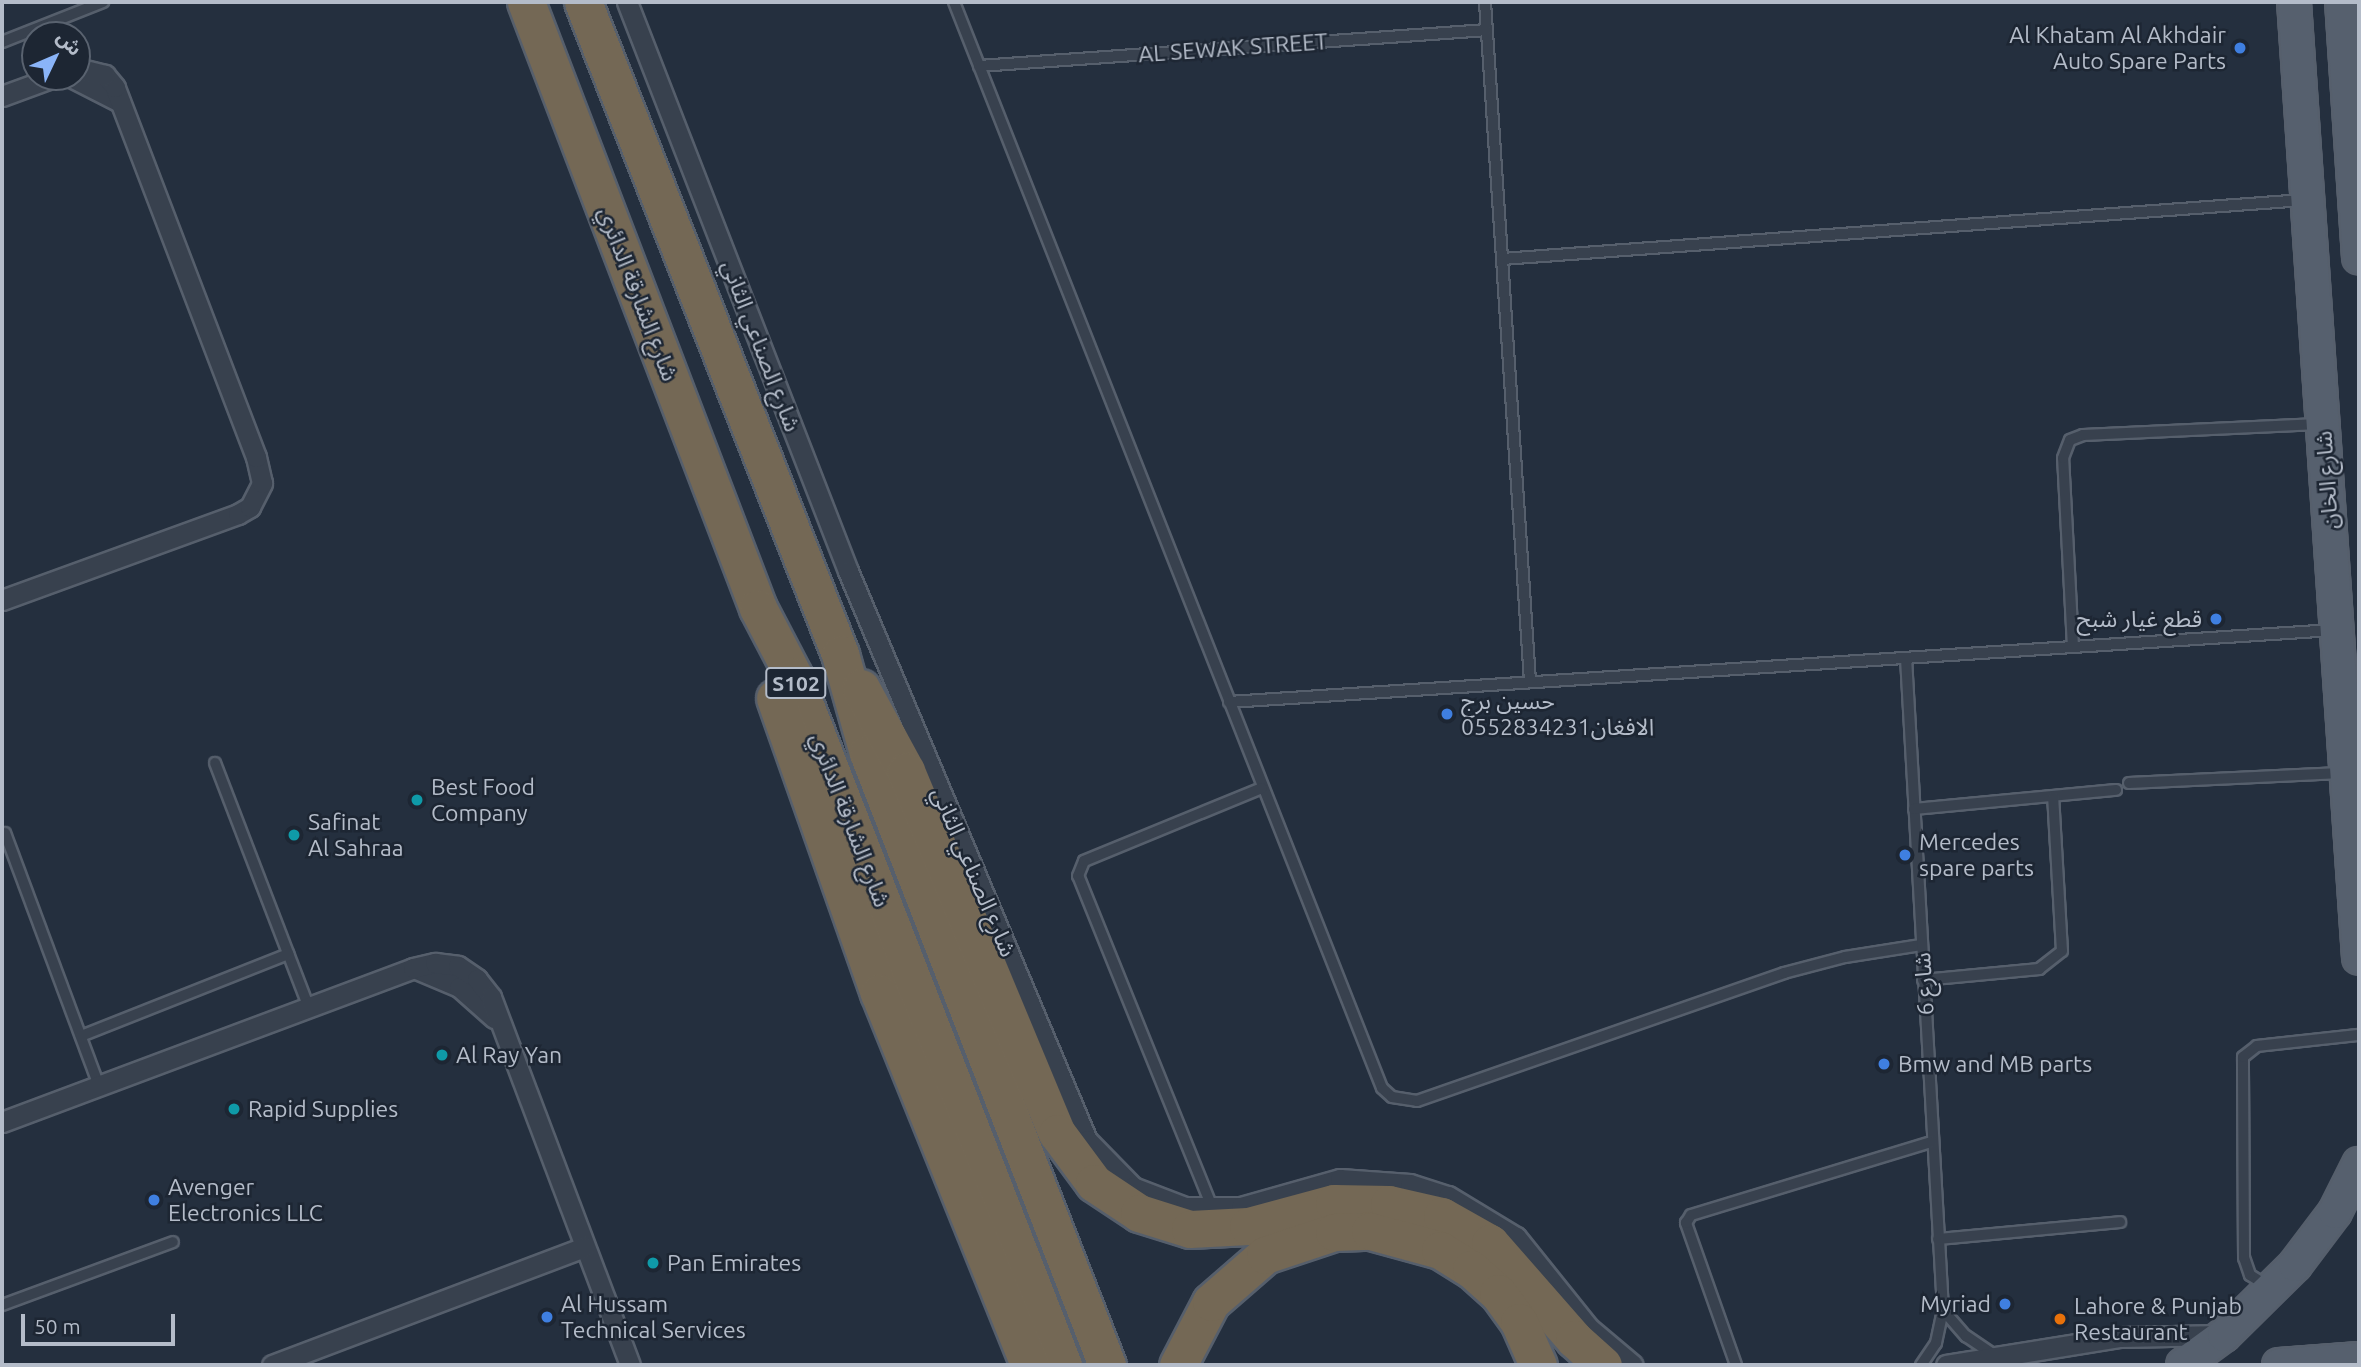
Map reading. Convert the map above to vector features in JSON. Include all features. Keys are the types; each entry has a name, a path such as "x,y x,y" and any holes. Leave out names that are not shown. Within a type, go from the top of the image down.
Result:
{"highway":[{"name":"شارع الشارقة الدائري","path":"526,2 758,608 794,677 1063,1365"},
{"name":"شارع الشارقة الدائري","path":"583,2 840,654 868,753 1107,1365"},
{"path":"758,608 769,680 863,949 1029,1365"},
{"path":"840,654 892,742 1057,1133 1094,1183 1139,1213 1190,1229 1239,1227 1335,1203 1389,1204 1442,1216 1490,1243 1574,1339 1603,1365"},
{"path":"1178,1365 1211,1302 1265,1255 1334,1232 1370,1231 1440,1250 1471,1269 1498,1293 1519,1322 1538,1365"}],"main road":[{"name":"شارع الخان","path":"2294,2 2359,958"},
{"path":"2342,2 2355,135 2359,257"},
{"path":"2183,1365 2224,1335 2273,1289 2335,1212 2359,1164"},
{"path":"2279,1365 2350,1361"}],"street":[{"name":"شارع الصناعي الثاني","path":"627,2 848,571 1071,1111 1108,1166 1133,1187 1185,1207 1241,1207 1340,1179 1410,1184 1448,1196 1516,1237 1589,1328 1633,1365"},
{"path":"2,600 225,517 246,490 256,457 120,102 105,75 91,72"},
{"path":"91,87 120,102"},
{"path":"2,96 21,89"},
{"path":"2,1122 101,1089 413,968 459,987 496,1020 630,1365"},
{"path":"272,1365 584,1247"},
{"path":"1946,1365 2002,1361 2119,1337 2224,1335"}],"lane":[{"path":"2,42 103,2"},
{"path":"954,2 1375,1078 1392,1097 1405,1101 1430,1098 1804,967 1922,945"},
{"path":"1485,2 1530,682"},
{"name":"AL SEWAK STREET","path":"979,66 1487,30"},
{"path":"1502,259 2308,200"},
{"path":"2073,647 2063,458 2070,440 2083,435 2323,424"},
{"path":"1229,702 2337,629"},
{"name":"شارع 6","path":"1906,658 1942,1310 1936,1343 1921,1365"},
{"path":"215,764 309,1008"},
{"path":"2129,783 2345,773"},
{"path":"1213,1209 1078,876 1084,861 1262,788"},
{"path":"1914,809 2116,790"},
{"path":"1923,980 2039,969 2056,959 2064,942 2053,796"},
{"path":"5,833 101,1089"},
{"path":"81,1036 288,954"},
{"path":"2273,1289 2250,1275 2245,1265 2243,1058 2257,1046 2359,1035"},
{"path":"1736,1365 1686,1223 1691,1215 1932,1142"},
{"path":"1938,1239 2120,1222"},
{"path":"2,1305 173,1242"},
{"path":"1942,1310 1966,1336 2002,1361"}],"place":[{"name":"Al Khatam Al Akhdair Auto Spare Parts","path":"2240,48"},
{"name":"قطع غيار شبح","path":"2216,619"},
{"name":"حسين برج الافغان0552834231","path":"1447,714"},
{"name":"Best Food Company","path":"417,800"},
{"name":"Safinat Al Sahraa","path":"294,835"},
{"name":"Mercedes spare parts","path":"1905,855"},
{"name":"Al Ray Yan","path":"442,1055"},
{"name":"Bmw and MB parts","path":"1884,1064"},
{"name":"Rapid Supplies","path":"234,1109"},
{"name":"Avenger Electronics LLC","path":"154,1200"},
{"name":"Pan Emirates","path":"653,1263"},
{"name":"Myriad","path":"2005,1304"},
{"name":"Al Hussam Technical Services","path":"547,1317"},
{"name":"Lahore & Punjab Restaurant","path":"2060,1319"}]}
